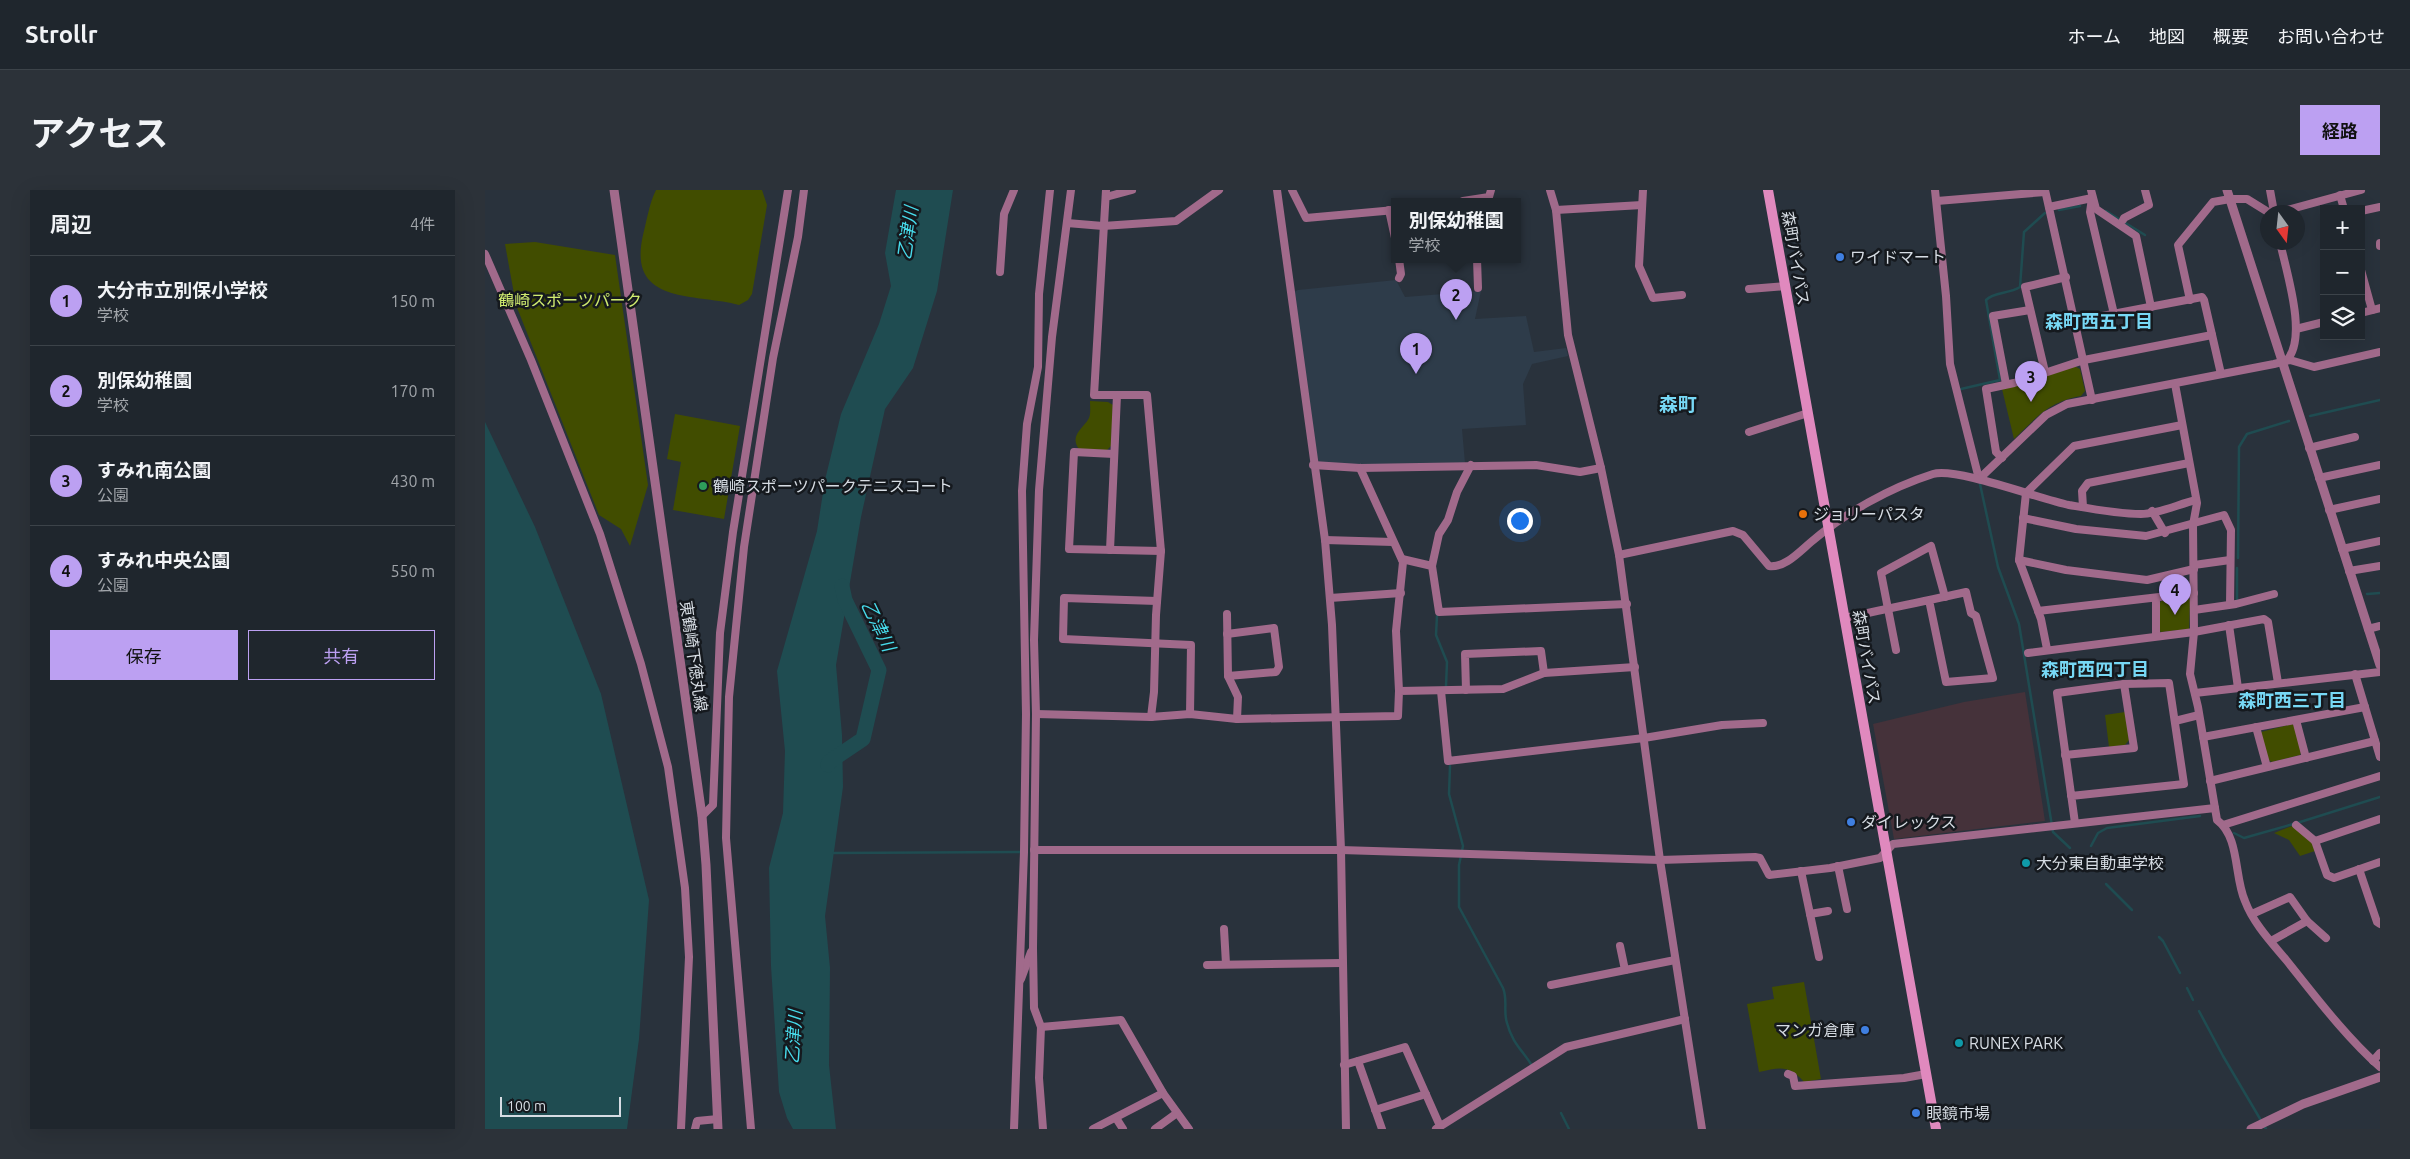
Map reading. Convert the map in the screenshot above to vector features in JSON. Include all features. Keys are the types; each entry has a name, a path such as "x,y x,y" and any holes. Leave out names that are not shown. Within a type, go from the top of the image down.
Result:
{"main road":[{"name":"森町バイパス","path":"1768,190 1936,1129"}],"street":[{"name":"東鶴崎下徳丸線","path":"614,190 702,816 718,1129"},
{"path":"702,816 713,804 720,633 731,541 788,190"},
{"path":"751,1129 726,838 729,696 745,537 773,358 798,237 804,190"},
{"path":"1000,272 1004,214 1013,190"},
{"path":"1014,1129 1024,852 1026,714 1022,491 1027,424 1038,367 1039,294 1050,190"},
{"path":"1043,1129 1039,1078 1041,1027 1034,1008 1036,714 1034,640 1039,490 1052,337 1071,190"},
{"path":"1132,190 1106,194 1094,395 1147,395 1161,551 1155,645 1155,692 1151,717"},
{"path":"1067,223 1103,226 1176,221 1219,190"},
{"path":"1277,190 1313,465 1325,540 1330,598 1341,850 1346,1129"},
{"path":"1292,190 1305,218 1391,210"},
{"path":"1550,190 1555,210 1568,334 1601,468 1627,604 1660,860 1702,1129"},
{"path":"1643,190 1639,266 1653,298 1682,295"},
{"path":"1935,190 1950,364 1979,480"},
{"path":"2123,220 2149,205 2145,190"},
{"path":"2271,190 2273,205"},
{"path":"2305,205 2361,190"},
{"path":"1937,201 2045,191 2076,321 2092,400"},
{"path":"2049,206 2091,194"},
{"path":"2091,194 2094,206 2098,211 2136,236 2151,307"},
{"path":"2091,194 2090,212 2113,314"},
{"path":"2190,300 2178,244 2213,202 2228,194 2247,199 2260,207"},
{"path":"2228,194 2284,360 2309,448 2380,665"},
{"path":"2340,195 2343,205"},
{"path":"1555,210 1642,205"},
{"path":"2365,210 2380,207"},
{"path":"1979,480 2050,412 2067,404 2274,364 2284,360 2292,353 2296,329 2282,250"},
{"path":"485,254 531,360 600,534 641,664 668,767 685,888 689,957 681,1129"},
{"path":"1399,278 1401,274 1400,263"},
{"path":"1477,263 1478,288"},
{"path":"2045,372 2025,287 2065,277"},
{"path":"2365,280 2376,309"},
{"path":"1749,289 1785,286"},
{"path":"2076,321 2202,297 2221,374"},
{"path":"2006,384 1993,316 2030,310"},
{"path":"2296,329 2320,323"},
{"path":"2002,458 1996,452 1985,389 2084,360 2212,335"},
{"path":"2284,360 2314,367 2380,352"},
{"path":"2175,384 2196,500 2193,526 2194,632 2190,674 2217,820 2223,825 2230,839 2245,903 2252,914 2318,1000 2380,1067"},
{"path":"1110,550 1117,395"},
{"path":"1749,432 1808,413"},
{"path":"2047,649 2038,611 2019,560 2026,493 2075,446 2182,425"},
{"path":"2309,448 2355,437"},
{"path":"1114,454 1074,452 1069,549 1161,551"},
{"path":"2083,507 2082,491 2088,483 2189,463"},
{"path":"1313,465 1360,468 1536,465 1580,472 1601,468"},
{"path":"1471,465 1457,492 1448,520 1439,534 1431,566 1439,612 1627,604"},
{"path":"2319,478 2358,474 2380,465"},
{"path":"1036,714 1151,717 1189,714 1237,719 1398,716 1399,691 1396,631 1403,562 1360,468"},
{"path":"1619,555 1733,531 1743,535 1769,566 1774,566 1791,559 1829,527 1866,503 1935,473 1953,474 2083,507 2142,514 2196,500"},
{"path":"2329,510 2380,499"},
{"path":"2152,511 2165,533"},
{"path":"2023,518 2065,528 2146,536 2193,526 2224,516 2231,530 2230,604"},
{"path":"1325,540 1393,542"},
{"path":"2342,549 2380,541"},
{"path":"1897,650 1881,573 1931,546 1945,597"},
{"path":"1402,559 1431,566"},
{"path":"2019,560 2066,570 2147,580 2194,567 2230,560"},
{"path":"2349,571 2380,566"},
{"path":"1845,618 1889,609 1929,600 1967,592 1971,613 1976,616 1993,678 1946,682 1929,600"},
{"path":"1330,598 1401,594"},
{"path":"2038,611 2194,594"},
{"path":"2194,610 2274,594"},
{"path":"1157,601 1064,598 1063,639 1155,645 1191,645 1189,714"},
{"path":"2156,598 2156,636"},
{"path":"1227,614 1228,676 1238,697 1237,719"},
{"path":"2028,653 2047,649 2194,632 2264,619 2268,622 2278,683"},
{"path":"2229,626 2238,688"},
{"path":"2368,629 2380,626"},
{"path":"1227,634 1274,628 1279,668 1277,672 1228,676"},
{"path":"1466,690 1465,654 1541,651 1544,673"},
{"path":"1399,691 1503,689 1544,673 1635,667"},
{"path":"2195,693 2380,672"},
{"path":"2355,674 2380,758"},
{"path":"2071,796 2184,784 2169,683 2125,684 2057,693 2065,755 2071,796 2075,823"},
{"path":"2065,755 2134,748 2125,684"},
{"path":"1441,691 1448,761 1644,738 1722,725 1763,723"},
{"path":"2203,737 2365,707"},
{"path":"2175,721 2199,715"},
{"path":"2296,720 2305,758"},
{"path":"2256,727 2267,767"},
{"path":"2210,781 2375,740"},
{"path":"2223,825 2380,776"},
{"path":"1034,850 1341,850 1660,860 1755,857 1760,858 1769,875 1880,858 1893,844 2215,808"},
{"path":"2315,841 2380,819"},
{"path":"2296,825 2315,841 2327,875 2334,878 2380,862"},
{"path":"1837,866 1847,909"},
{"path":"2359,869 2377,922 2380,924"},
{"path":"1801,871 1819,957"},
{"path":"2252,914 2290,897 2307,921 2326,938"},
{"path":"2372,906 2380,904"},
{"path":"1810,914 1828,911"},
{"path":"2271,941 2307,921"},
{"path":"1225,929 1226,964"},
{"path":"1620,946 1625,970"},
{"path":"1019,985 1033,948"},
{"path":"1551,985 1675,960"},
{"path":"1207,964 1342,963"},
{"path":"1344,1065 1405,1047 1438,1127 1565,1047 1685,1019"},
{"path":"1041,1027 1121,1020 1163,1093 1189,1129"},
{"path":"2373,1061 2380,1053"},
{"path":"1358,1061 1382,1129"},
{"path":"1788,1074 1793,1076 1795,1086 1904,1078 1926,1074"},
{"path":"2259,1125 2303,1104 2380,1077"},
{"path":"1093,1129 1163,1093"},
{"path":"1375,1110 1426,1094"},
{"path":"1155,1129 1177,1113"},
{"path":"1117,1118 1123,1129"},
{"path":"695,1129 697,1121 718,1119"}],"shaded area":[{"path":"1396,280 1405,297 1481,291 1475,319 1526,316 1534,352 1566,348 1568,356 1532,364 1523,384 1526,425 1462,429 1465,463 1353,466 1320,463 1316,459 1294,292 1298,290"},
{"path":"2025,692 2045,821 1894,839 1873,724 1964,702"}],"green space":[{"path":"656,190 762,190 767,205 752,294 748,300 739,305 684,296 668,292 654,285 645,274 641,258 643,235"},
{"name":"鶴崎スポーツパーク","path":"535,242 615,255 648,485 630,546 621,529 599,515 516,305 505,244"},
{"path":"2074,366 2080,369 2085,391 2081,396 2051,406 2014,439 2002,389"},
{"path":"1090,401 1108,402 1113,405 1111,446 1107,450 1079,449 1076,444 1078,432 1090,416"},
{"name":"鶴崎スポーツパークテニスコート","path":"675,414 740,426 724,519 673,510 681,462 667,459"},
{"path":"2188,598 2190,600 2189,629 2161,632 2158,629 2159,605 2161,601"},
{"path":"2125,712 2129,740 2125,745 2109,747 2105,715"},
{"path":"2292,724 2295,726 2300,755 2272,762 2268,760 2261,732"},
{"path":"2292,826 2312,842 2315,851 2300,856 2289,840 2274,833"},
{"path":"1804,982 1821,1079 1804,1082 1793,1072 1783,1069 1759,1072 1747,1004 1774,999 1772,987"}],"water":[{"path":"896,190 953,190 937,291 913,368 885,409 861,517 836,665 842,735 843,787 825,916 830,968 829,1065 836,1129 793,1129 787,1118 779,1092 771,966 769,868 783,813 785,751 777,671 817,531 825,480 841,414 879,324 891,286 885,253"},
{"path":"485,422 535,527 601,694 649,900 639,1039 627,1129 485,1129"}],"waterway":[{"path":"2059,210 2080,206"},
{"path":"2106,211 2145,235"},
{"path":"1961,389 2000,380 1986,300 1989,297 2020,287 2024,232 2045,213"},
{"path":"2310,416 2380,400"},
{"path":"2238,558 2239,447 2247,434 2289,421"},
{"path":"1980,484 1998,567 2019,624 2053,832 2070,848"},
{"path":"2237,568 2237,601"},
{"name":"乙津川","path":"828,765 829,762 863,739 879,670 845,600 842,586"},
{"path":"2367,594 2380,593"},
{"path":"1437,616 1436,635 1447,662 1446,686"},
{"path":"1450,766 1449,794 1463,846 1459,865 1459,907 1503,988 1509,1030 1531,1064"},
{"path":"2297,823 2380,797"},
{"path":"2091,846 2098,833 2107,828 2200,816"},
{"path":"2234,833 2244,838 2293,824"},
{"path":"834,853 1023,852"},
{"path":"2084,861 2090,867"},
{"path":"2090,867 2091,861"},
{"path":"2106,884 2132,910"},
{"path":"2159,937 2180,973"},
{"path":"2187,988 2193,1000"},
{"path":"2199,1011 2266,1129"},
{"path":"1561,1113 1569,1129"}],"place":[{"name":"ワイドマート","path":"1840,257"},
{"name":"別保幼稚園","path":"1456,320"},
{"name":"大分市立別保小学校","path":"1416,374"},
{"name":"すみれ南公園","path":"2031,402"},
{"name":"鶴崎スポーツパークテニスコート","path":"703,486"},
{"name":"ジョリーパスタ","path":"1803,514"},
{"name":"すみれ中央公園","path":"2175,615"},
{"name":"ダイレックス","path":"1851,822"},
{"name":"大分東自動車学校","path":"2026,863"},
{"name":"マンガ倉庫","path":"1865,1030"},
{"name":"RUNEX PARK","path":"1959,1043"},
{"name":"眼鏡市場","path":"1916,1113"}],"district":[{"name":"森町西五丁目","path":"2099,322"},
{"name":"森町","path":"1678,404"},
{"name":"森町西四丁目","path":"2095,670"},
{"name":"森町西三丁目","path":"2292,701"}]}
